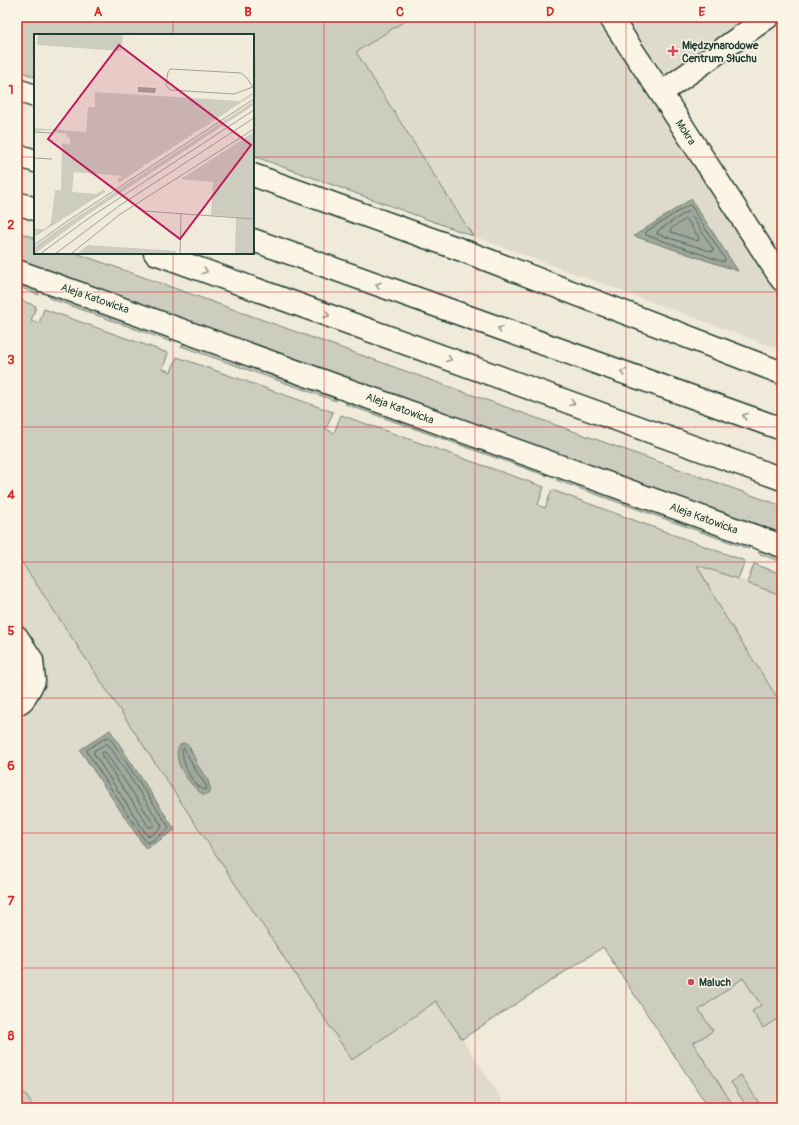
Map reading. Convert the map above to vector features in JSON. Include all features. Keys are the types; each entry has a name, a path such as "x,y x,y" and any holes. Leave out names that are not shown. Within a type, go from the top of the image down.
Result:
{"main road":[{"name":"Mokra","path":"610,17 782,280"},
{"path":"661,93 768,17"},
{"path":"17,90 34,96"},
{"path":"17,155 34,161"},
{"path":"254,175 459,249 782,373"},
{"path":"17,203 34,209"},
{"path":"254,240 782,429"},
{"path":"158,254 782,479"},
{"name":"Aleja Katowicka","path":"17,271 782,546"},
{"path":"17,637 32,660 34,681 22,700 17,704"}],"shaded area":[{"path":"17,17 411,17 356,52 473,236 254,156 254,34 34,34 34,77 17,70"},
{"path":"411,17 601,17 782,303 782,350 473,236 356,52"},
{"name":"Międzynarodowe Centrum Słuchu","path":"616,17 757,17 661,85"},
{"path":"17,232 34,238 34,254 79,254 782,506 782,535 17,259"},
{"path":"17,280 37,288 39,295 17,286"},
{"path":"53,295 169,337 172,342 49,298"},
{"path":"17,299 36,306 31,321 39,323 44,309 168,353 163,369 171,372 177,357 333,412 326,429 334,433 341,415 544,487 538,505 545,508 552,490 745,561 738,579 697,565 725,616 782,705 782,1016 763,1028 752,1011 761,1005 743,978 699,1010 713,1031 693,1043 735,1108 709,1108 603,947 462,1039 436,1001 352,1060 17,555"},
{"path":"187,343 334,396 336,401 181,346"},
{"path":"350,401 545,471 547,476 345,404"},
{"path":"562,476 747,545 749,549 556,480"},
{"path":"764,550 782,555 782,562 758,553"},
{"path":"17,555 352,1060 437,1000 507,1108 34,1108 20,1087 17,1088"},
{"path":"696,564 782,595 782,705 725,616"},
{"path":"754,564 782,574 782,595 747,583"},
{"name":"Maluch","path":"693,884 782,1023 782,1103 774,1108 709,1108 636,922"},
{"path":"741,1075 762,1108 747,1107 731,1082"},
{"path":"20,1086 34,1108 17,1108 17,1088"}],"water":[{"path":"691,199 738,271 634,236"},
{"path":"110,730 175,830 146,849 80,750"},
{"path":"184,743 189,746 198,766 208,780 211,791 204,795 193,786 179,764 177,756 178,750 181,744"}],"place":[{"name":"Międzynarodowe Centrum Słuchu","path":"673,51"},
{"name":"Maluch","path":"691,982"}]}
